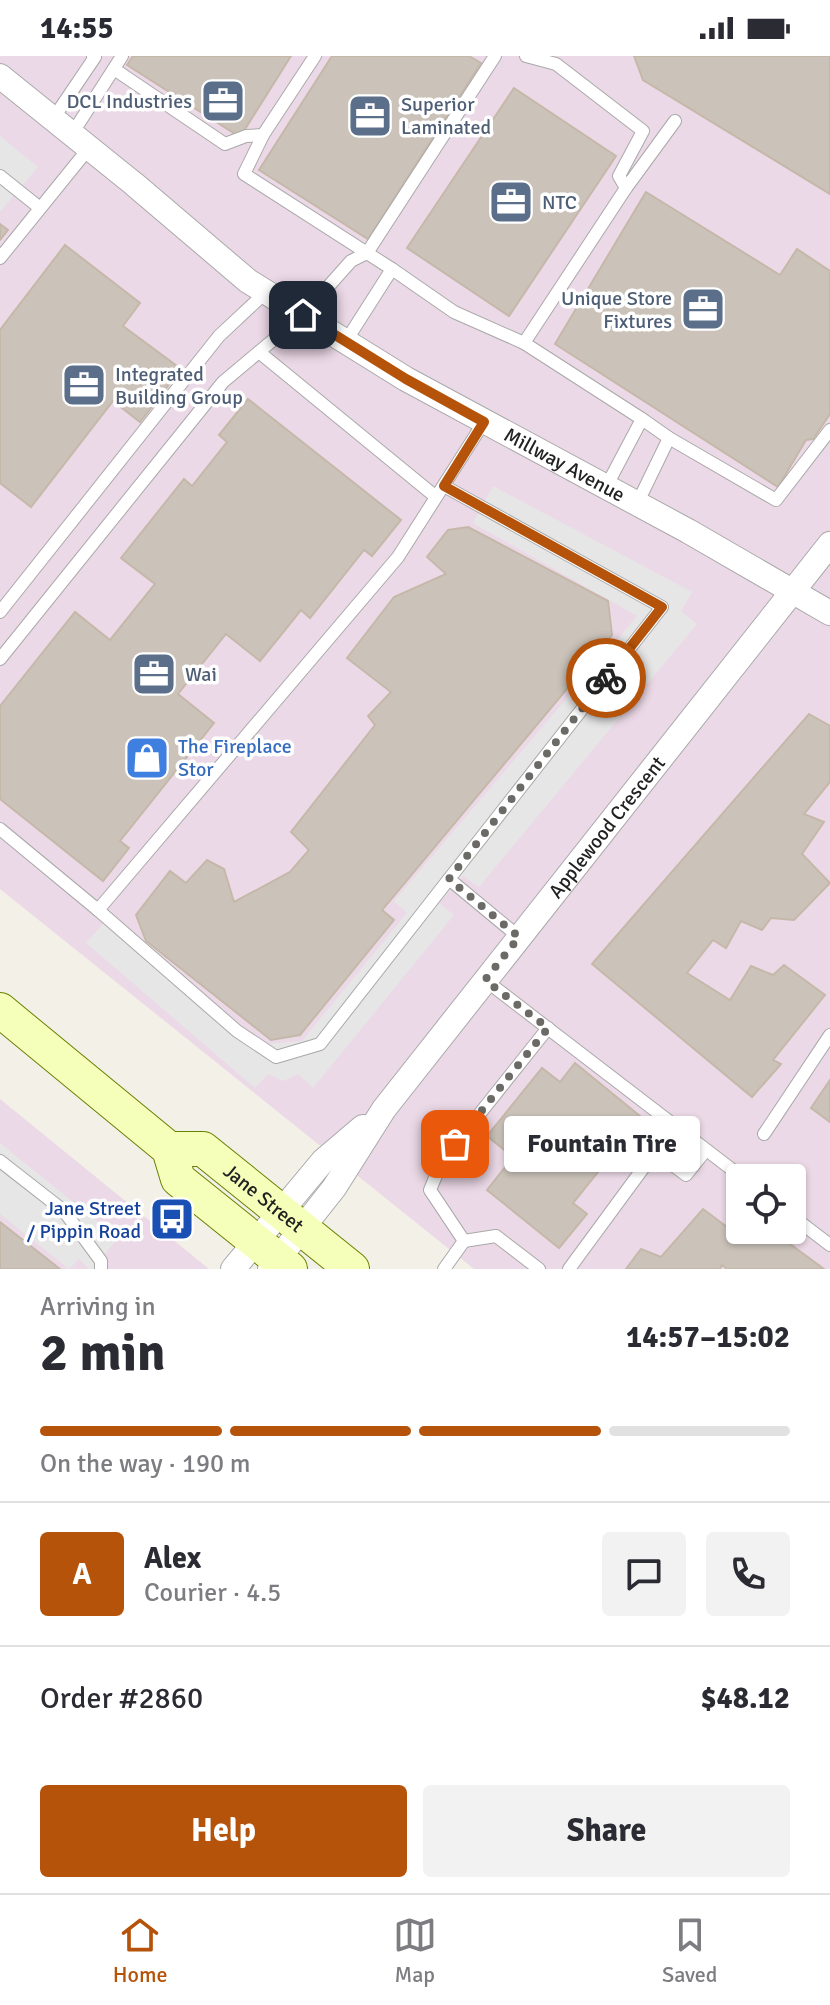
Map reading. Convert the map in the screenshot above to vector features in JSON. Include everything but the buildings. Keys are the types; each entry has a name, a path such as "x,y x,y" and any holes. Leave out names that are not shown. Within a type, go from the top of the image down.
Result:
{"main road":[{"name":"Jane Street","path":"0,1010 169,1149 178,1179 274,1259"},
{"name":"Jane Street","path":"169,1149 203,1149 352,1269"}],"street":[{"name":"Millway Avenue","path":"0,76 248,281 406,379 830,613"},
{"name":"Applewood Crescent","path":"233,1269 274,1259 292,1220 334,1188 384,1109 830,544"}],"lane":[{"path":"0,258 40,208 71,134 94,56"},
{"path":"71,134 122,56"},
{"path":"315,56 263,135 244,174 454,312 524,343 669,438 776,500 830,430"},
{"path":"0,659 223,382 303,315 351,261 367,253 495,56"},
{"path":"526,56 556,64 643,131 619,176 626,188"},
{"path":"114,69 225,144 246,136 263,135"},
{"path":"524,343 626,188 675,121"},
{"path":"0,176 40,208"},
{"path":"346,341 392,269"},
{"path":"0,612 219,336 266,292"},
{"path":"259,352 436,497"},
{"path":"606,487 642,419"},
{"path":"98,910 398,557 484,422"},
{"path":"637,504 669,438"},
{"path":"0,829 237,1031 276,1057 320,1044 662,607 444,486"},
{"path":"449,879 519,937"},
{"path":"485,980 726,1165"},
{"path":"464,1241 430,1190 442,1161 548,1028"},
{"path":"764,1134 830,1035"},
{"path":"569,1269 655,1152 686,1175 706,1150"},
{"path":"0,1161 64,1211 101,1261 101,1269"},
{"path":"806,1227 830,1245"},
{"path":"444,1269 464,1241 496,1236 539,1269"}],"shaded area":[{"path":"0,56 830,56 830,1269 474,1269 0,889"},
{"path":"0,136 38,167 0,212"},
{"path":"493,486 692,592 681,611 697,624 479,887 463,876 439,903 454,915 313,1088 298,1074 283,1081 268,1074 255,1088 86,943 110,916 264,1044 302,1041 407,913 394,901 637,616 473,523"},
{"path":"0,1099 209,1269 0,1269"},
{"path":"0,1143 118,1238 93,1269 79,1259 69,1269 0,1214"}],"way so far":[{"path":"455,1144 548,1028 485,980 519,937 449,879 606,678"}],"place":[{"name":"DCL Industries","path":"223,101"},
{"name":"Superior Laminated","path":"370,116"},
{"name":"NTC","path":"511,202"},
{"name":"Unique Store Fixtures","path":"703,309"},
{"name":"Integrated Building Group","path":"84,385"},
{"name":"Wai","path":"154,674"},
{"name":"The Fireplace Stor","path":"147,758"},
{"name":"Fountain Tire","path":"455,1144"},
{"name":"Jane Street / Pippin Road","path":"172,1219"}],"route":[{"path":"303,315 406,379 484,422 444,486 662,607 606,678"}]}
